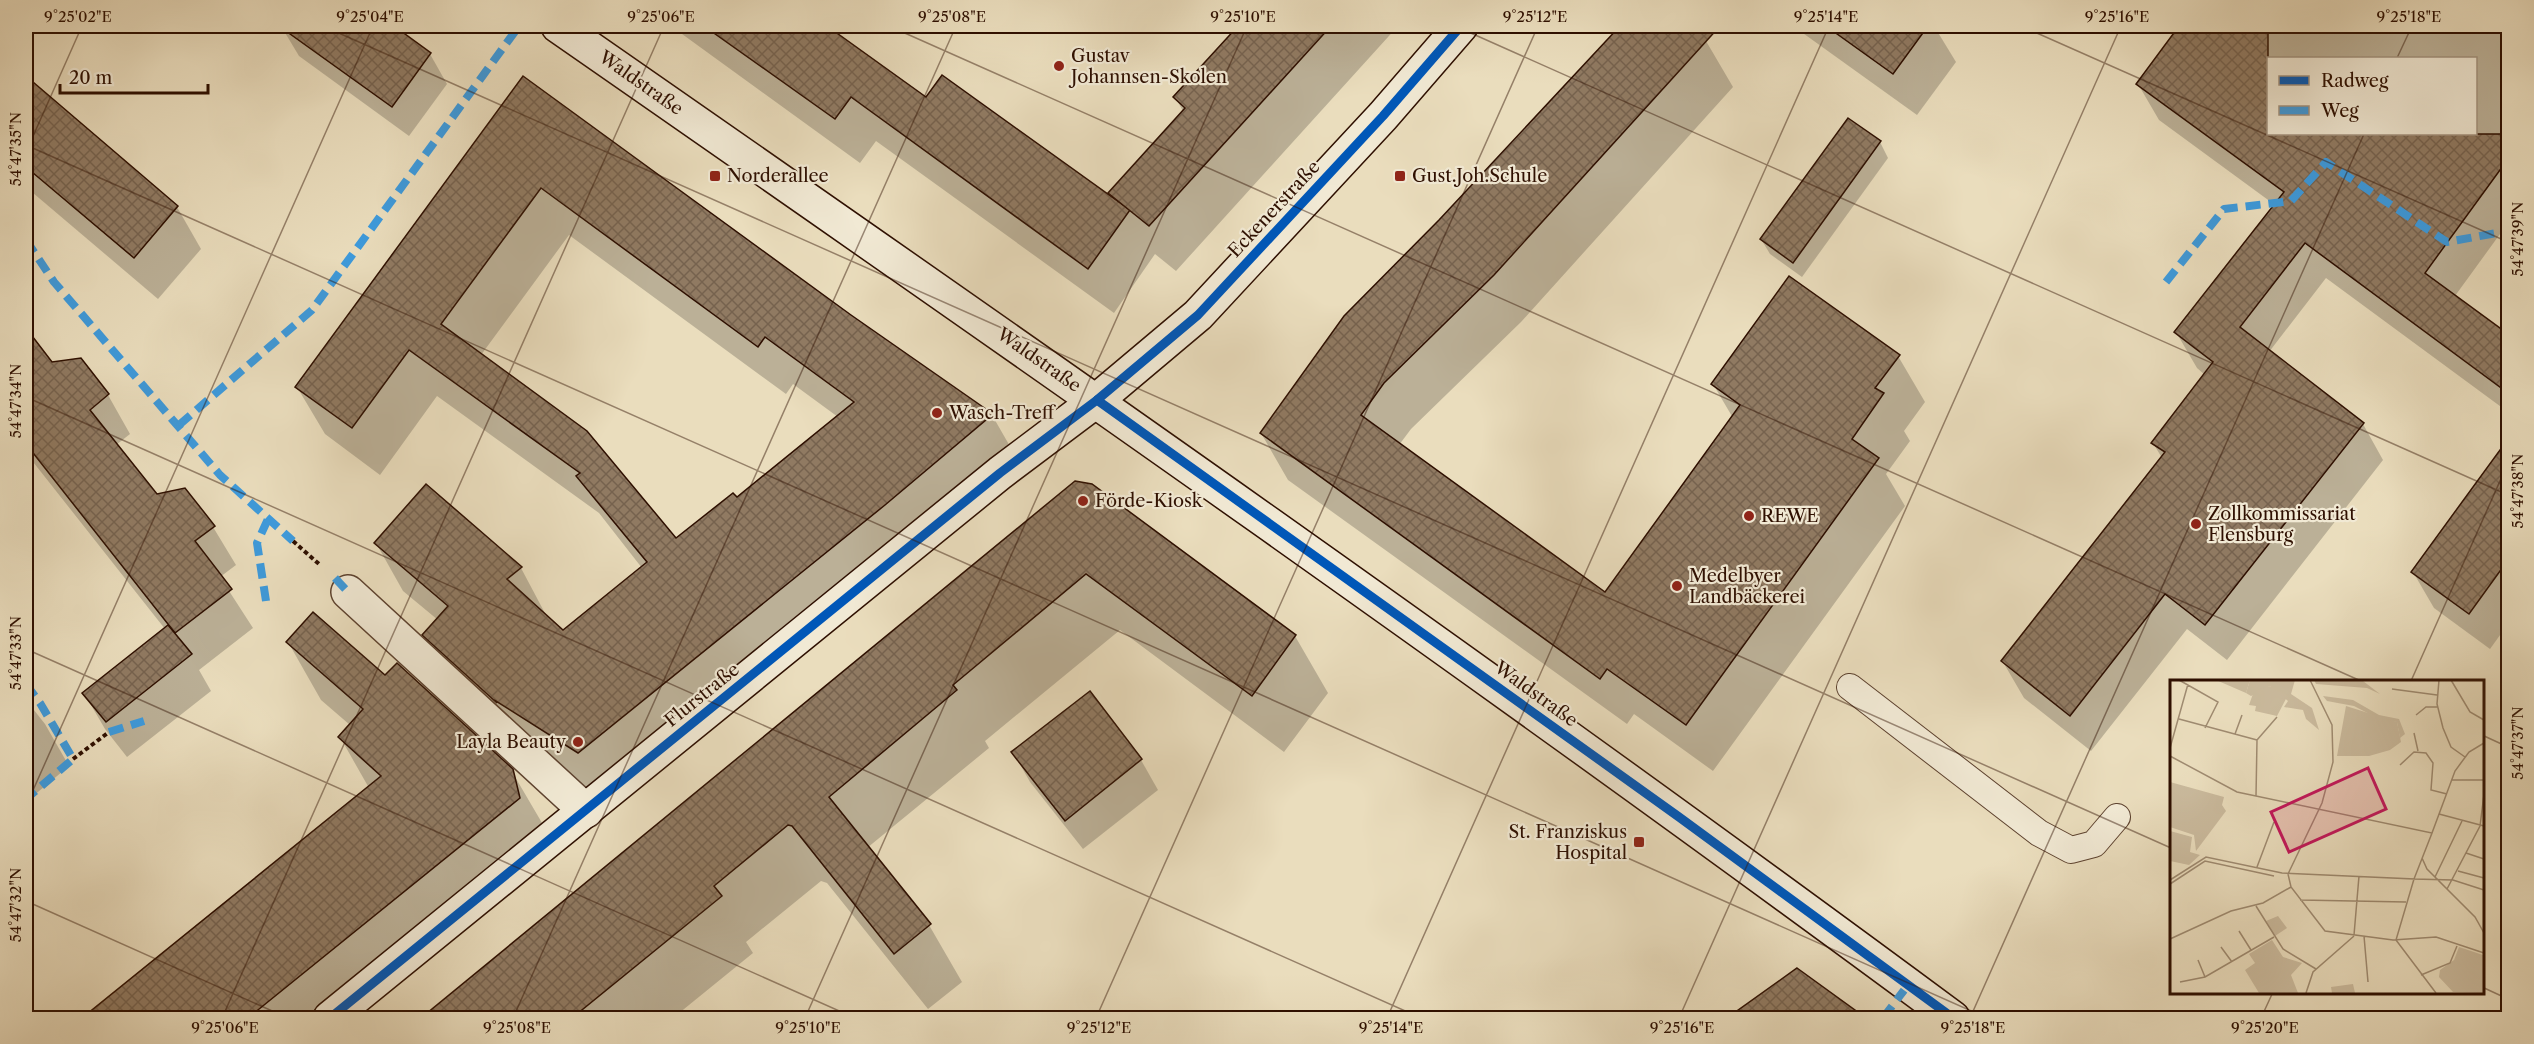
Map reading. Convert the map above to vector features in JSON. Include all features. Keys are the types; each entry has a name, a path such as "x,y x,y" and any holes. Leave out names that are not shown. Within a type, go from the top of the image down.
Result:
{"street":[{"name":"Waldstraße","path":"558,26 1097,400 1679,816 1953,1018"},
{"name":"Eckenerstraße","path":"1097,400 1198,315 1337,166 1461,26"},
{"name":"Flurstraße","path":"330,1018 1000,473 1097,400"},
{"path":"337,581 586,811"}],"lane":[{"path":"1850,687 2039,833 2071,850 2094,844 2117,817"}],"path":[{"path":"293,541 337,581"},
{"path":"73,759 109,732"}],"building":[{"path":"279,26 394,26 431,53 392,107"},
{"path":"704,26 827,26 926,97 942,75 1130,210 1088,269 851,97 835,119"},
{"path":"1238,26 1331,26 1149,226 1108,193 1185,108 1173,97"},
{"path":"1620,26 1720,26 1494,275 1384,383 1361,415 1605,592 1740,405 1711,384 1789,276 1900,355 1875,388 1884,393 1852,439 1879,458 1686,725 1607,669 1600,679 1260,433 1344,316 1439,220"},
{"path":"1826,26 1928,26 1893,74"},
{"path":"2179,26 2268,26 2267,135 2508,134 2508,159 2425,273 2508,334 2508,393 2305,243 2240,327 2364,423 2205,625 2165,594 2070,716 2001,661 2165,452 2151,443 2213,362 2174,332 2284,192 2136,84"},
{"path":"26,76 178,206 134,258 26,167"},
{"path":"523,76 851,315 993,414 885,505 578,753 496,701 497,703 422,635 448,606 374,543 426,484 522,567 507,579 563,630 647,562 576,476 580,473 409,350 352,428 295,387","holes":["541,188 758,347 765,337 854,402 737,497 733,493 676,538 587,431 441,324"]},
{"path":"1848,118 1881,141 1793,263 1760,239"},
{"path":"26,328 52,362 81,358 109,394 90,410 157,494 185,488 215,526 195,541 232,589 175,633 26,444"},
{"path":"2508,439 2508,560 2469,614 2411,572"},
{"path":"1075,481 1092,484 1296,635 1252,696 1086,574 953,685 957,690 829,797 931,924 894,954 792,826 788,825 714,886 722,896 572,1018 421,1018"},
{"path":"313,612 385,675 397,663 513,769 520,798 248,1018 82,1018 381,776 338,737 363,709 286,642"},
{"path":"168,625 192,654 106,722 82,693"},
{"path":"1090,691 1142,759 1065,821 1011,752"},
{"path":"1797,968 1866,1018 1727,1018"}],"marked path":[{"path":"179,425 312,310 519,26"},
{"path":"2166,282 2224,209 2291,201 2326,162 2447,242 2508,231"},
{"path":"26,240 54,282 220,475 293,541"},
{"path":"266,601 257,543 268,519"},
{"path":"335,578 348,592"},
{"path":"26,684 73,759 26,799"},
{"path":"109,732 144,721"},
{"path":"1883,1018 1908,985"}],"cycle path":[{"path":"330,1018 1000,473 1097,400 1198,315 1383,116 1461,26"},
{"path":"1097,400 1679,817 1953,1018"}],"place":[{"name":"Gustav Johannsen-Skolen","path":"1059,66"},
{"name":"Norderallee","path":"715,176"},
{"name":"Gust.Joh.Schule","path":"1400,176"},
{"name":"Wasch-Treff","path":"937,413"},
{"name":"Förde-Kiosk","path":"1083,501"},
{"name":"REWE","path":"1749,516"},
{"name":"Zollkommissariat Flensburg","path":"2196,524"},
{"name":"Medelbyer Landbäckerei","path":"1677,586"},
{"name":"Layla Beauty","path":"578,742"},
{"name":"St. Franziskus Hospital","path":"1639,842"}]}
